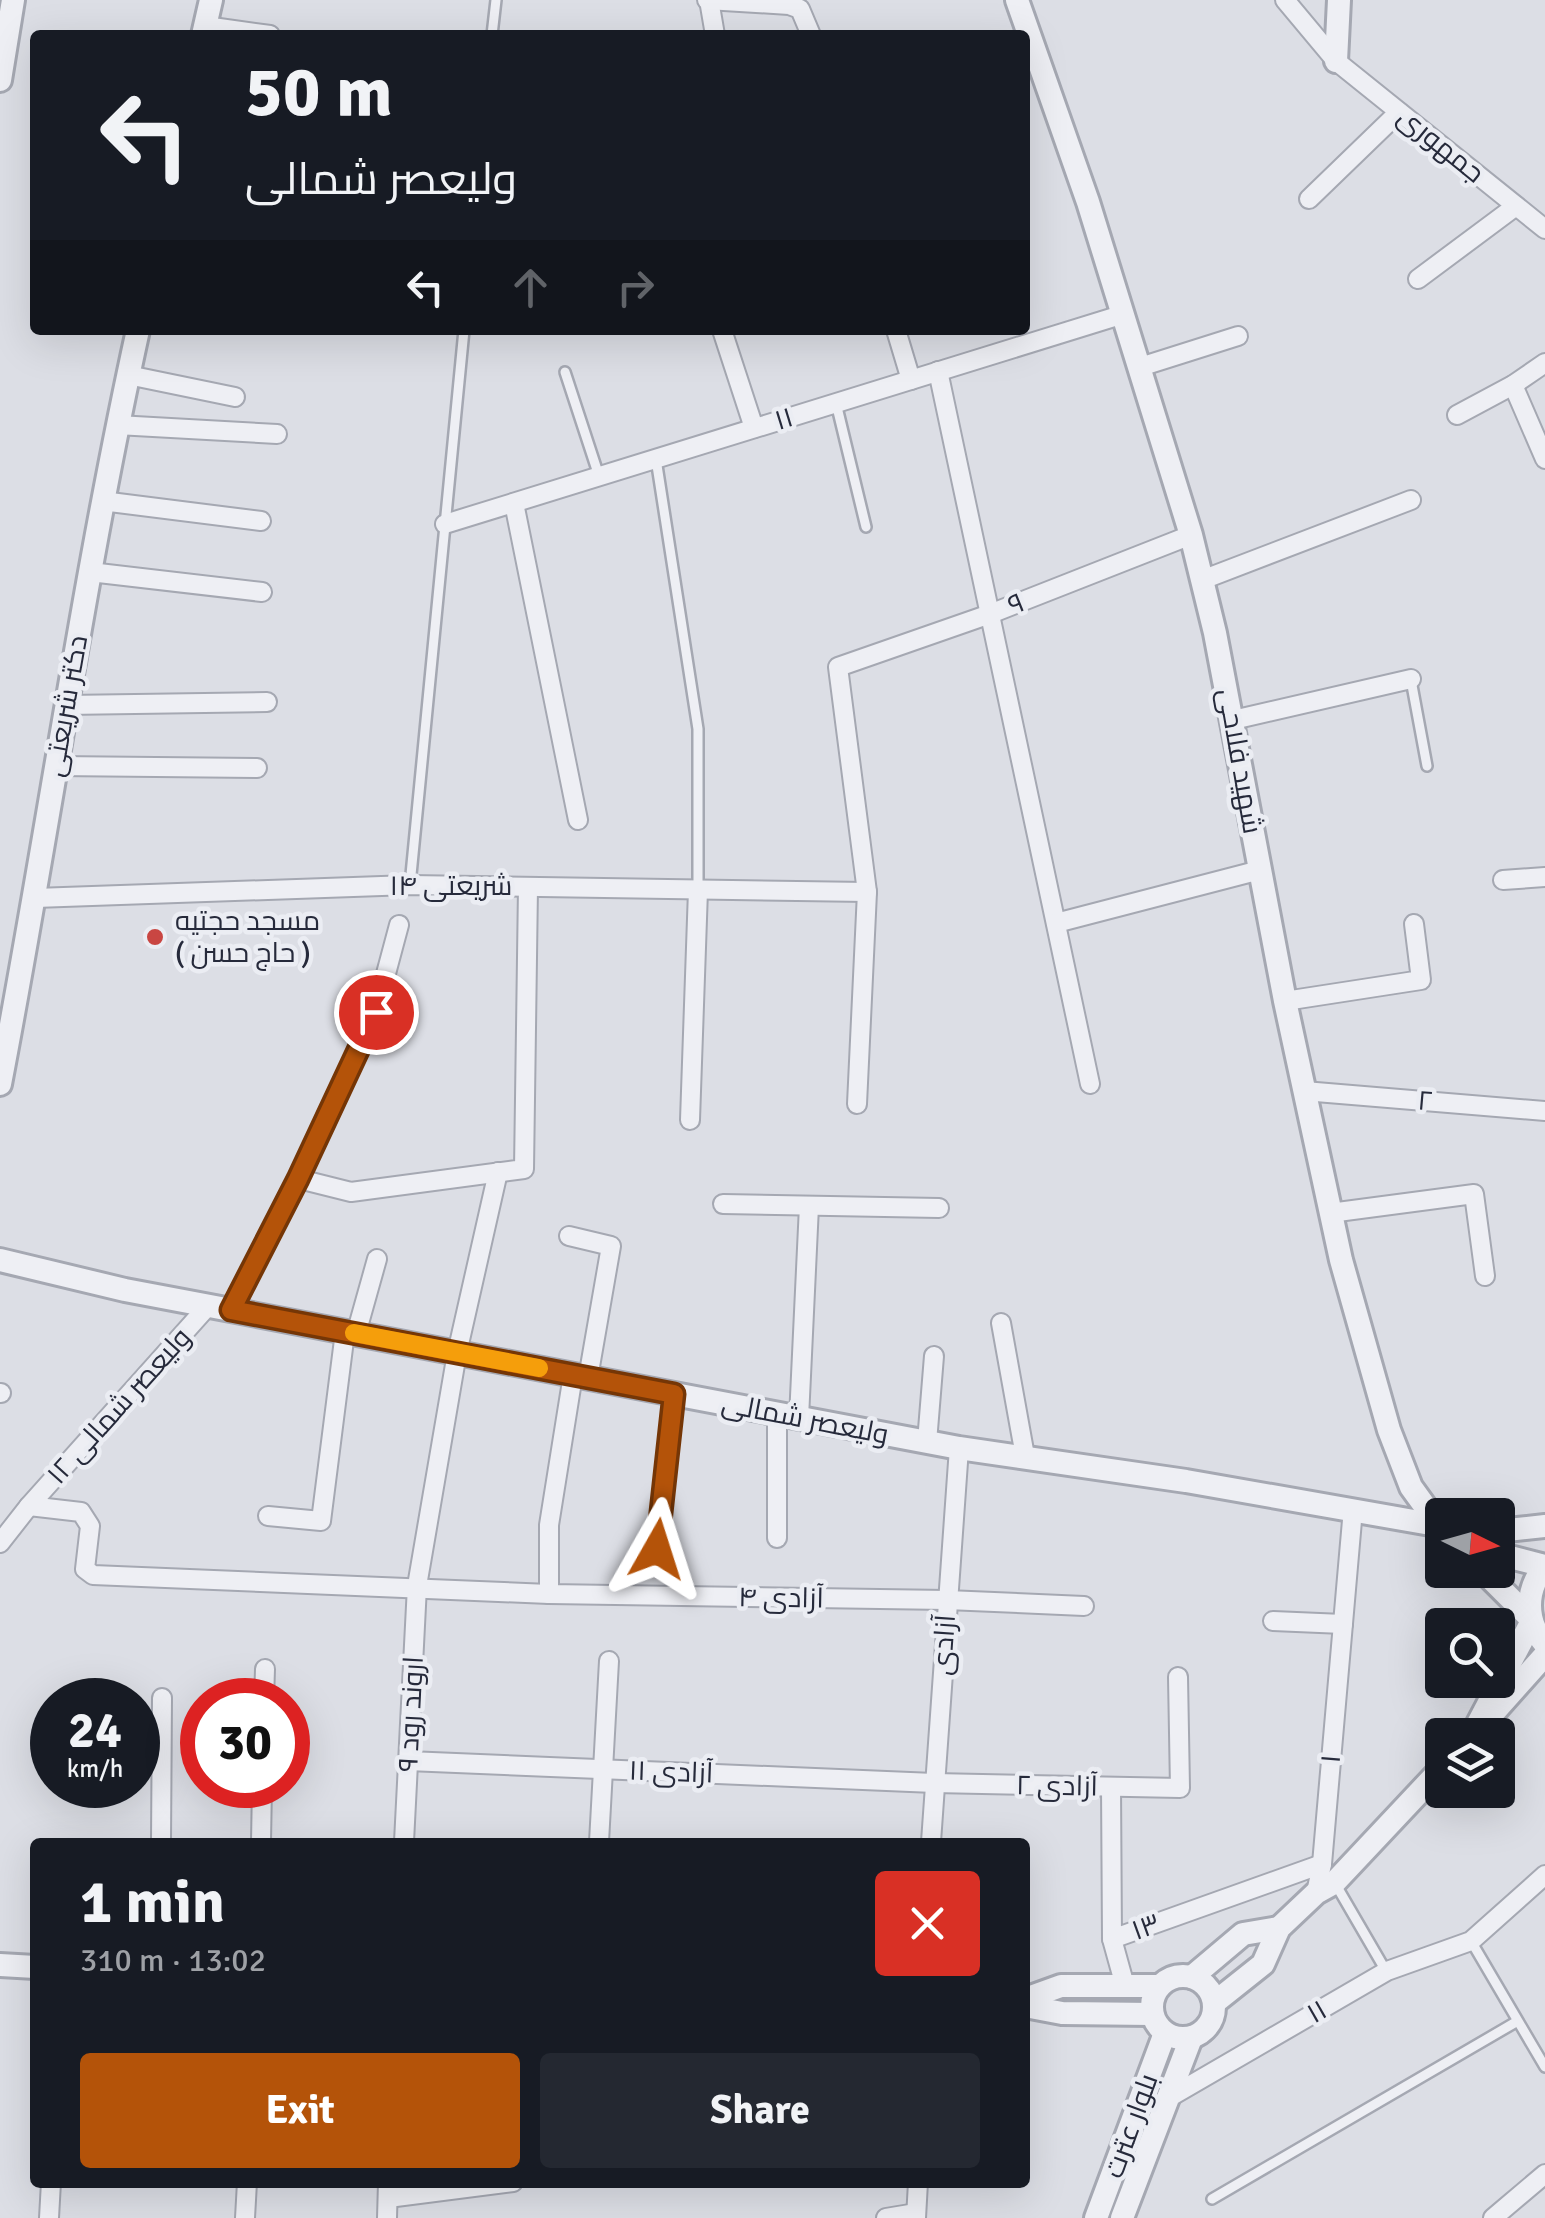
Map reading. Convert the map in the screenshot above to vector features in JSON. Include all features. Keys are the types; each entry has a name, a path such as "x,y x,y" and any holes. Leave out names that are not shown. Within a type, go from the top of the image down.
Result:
{"street":[{"path":"0,80 13,0"},
{"path":"204,30 211,0"},
{"path":"714,30 708,0 800,8 808,30"},
{"name":"جمهوری","path":"1285,0 1336,61 1544,225"},
{"path":"1336,61 1339,0"},
{"name":"شهید فلاحی","path":"1024,2 1191,535 1233,720 1285,1001 1330,1213 1389,1430 1411,1487 1425,1506"},
{"path":"1309,199 1400,112"},
{"path":"1418,279 1516,206"},
{"name":"۱۱","path":"445,524 1124,314"},
{"name":"دکتر شریعتی","path":"0,1084 102,501 137,335"},
{"path":"724,335 754,428"},
{"path":"897,335 910,380"},
{"path":"1140,367 1238,336"},
{"path":"1457,415 1545,362"},
{"path":"938,372 1090,1084"},
{"path":"128,375 235,397"},
{"path":"1512,385 1545,459"},
{"path":"117,424 277,434"},
{"path":"1202,580 1411,500"},
{"path":"102,501 261,520"},
{"path":"514,503 578,820"},
{"name":"۹","path":"867,892 838,668 990,614 1191,535"},
{"path":"90,572 262,592"},
{"path":"1233,720 1411,680"},
{"path":"66,704 268,702"},
{"path":"56,766 256,768"},
{"path":"1056,923 1260,870"},
{"path":"1503,880 1545,877"},
{"name":"شریعتی ۱۴","path":"35,898 410,885 867,892"},
{"path":"298,1179 351,1192 524,1169 528,887"},
{"path":"690,1120 698,890"},
{"path":"857,1104 867,892"},
{"path":"1285,1001 1421,980 1414,924"},
{"name":"ولیعصر شمالی ۱۲","path":"0,1543 29,1506 219,1308 298,1179 376,1012 399,925"},
{"name":"۲","path":"1304,1091 1545,1110"},
{"name":"اروند رود ۹","path":"404,1838 418,1586 457,1353 498,1172"},
{"path":"1330,1213 1474,1194 1486,1276"},
{"path":"722,1204 940,1208"},
{"path":"777,1538 809,1206"},
{"path":"549,1594 549,1526 612,1246 570,1236"},
{"path":"268,1516 321,1521 350,1333 377,1259"},
{"name":"ولیعصر شمالی","path":"0,1260 219,1308 958,1448 1353,1508 1425,1524"},
{"path":"1001,1323 1025,1456"},
{"path":"927,1442 934,1356"},
{"path":"657,1549 674,1394"},
{"name":"آزادی","path":"931,1838 958,1448"},
{"name":"آزادی ۴","path":"29,1506 81,1512 90,1526 85,1569 93,1574 549,1594 1084,1606"},
{"name":"۱","path":"1324,1880 1353,1508"},
{"path":"1515,1529 1545,1526"},
{"path":"1482,1718 1530,1621 1531,1591 1545,1566 1515,1558"},
{"path":"1499,1588 1530,1621 1545,1644"},
{"path":"1273,1621 1343,1624"},
{"path":"1488,1718 1545,1655"},
{"path":"600,1838 609,1660"},
{"path":"265,1669 265,1678"},
{"name":"آزادی ۲","path":"934,1783 1180,1788 1178,1678"},
{"path":"161,1838 162,1698"},
{"name":"آزادی ۱۱","path":"408,1761 934,1783"},
{"path":"1214,2003 1263,1964 1278,1928 1425,1784"},
{"name":"۱۳","path":"1111,1787 1112,1939 1324,1880"},
{"path":"261,1838 262,1808"},
{"path":"1470,1941 1545,1875"},
{"path":"1192,1977 1244,1934 1278,1928"},
{"path":"1112,1939 1125,1986"},
{"name":"۱۱","path":"1170,2097 1387,1971 1470,1941"},
{"path":"0,1966 30,1967"},
{"path":"1030,2001 1060,1986 1159,1986 1174,1977 1192,1977 1206,1987 1214,2003 1211,2021 1191,2038 1173,2037 1158,2024 1152,2004 1159,1986"},
{"path":"1030,2004 1062,2013 1158,2024"},
{"name":"بلوار عترت","path":"1096,2218 1158,2024"},
{"name":"بلوار عترت","path":"1122,2218 1191,2038"},
{"path":"1494,2218 1545,2174"},
{"path":"48,2218 50,2188"},
{"path":"245,2218 247,2188"},
{"path":"387,2218 388,2190 419,2188"},
{"path":"886,2218 916,2216 918,2188"}],"lane":[{"path":"493,30 496,0"},
{"path":"410,885 464,335"},
{"path":"565,372 600,476"},
{"path":"836,403 866,526"},
{"path":"656,459 698,729 698,890"},
{"path":"1411,680 1427,766"},
{"path":"1324,1880 1387,1971"},
{"path":"1470,1941 1545,2067"},
{"path":"1212,2199 1516,2022"}],"slow traffic":[{"path":"354,1333 539,1368"}],"place":[{"name":"مسجد حجتیه ( حاج حسن )","path":"155,937"}],"route":[{"path":"376,1012 231,1310 674,1394 657,1549"}]}
